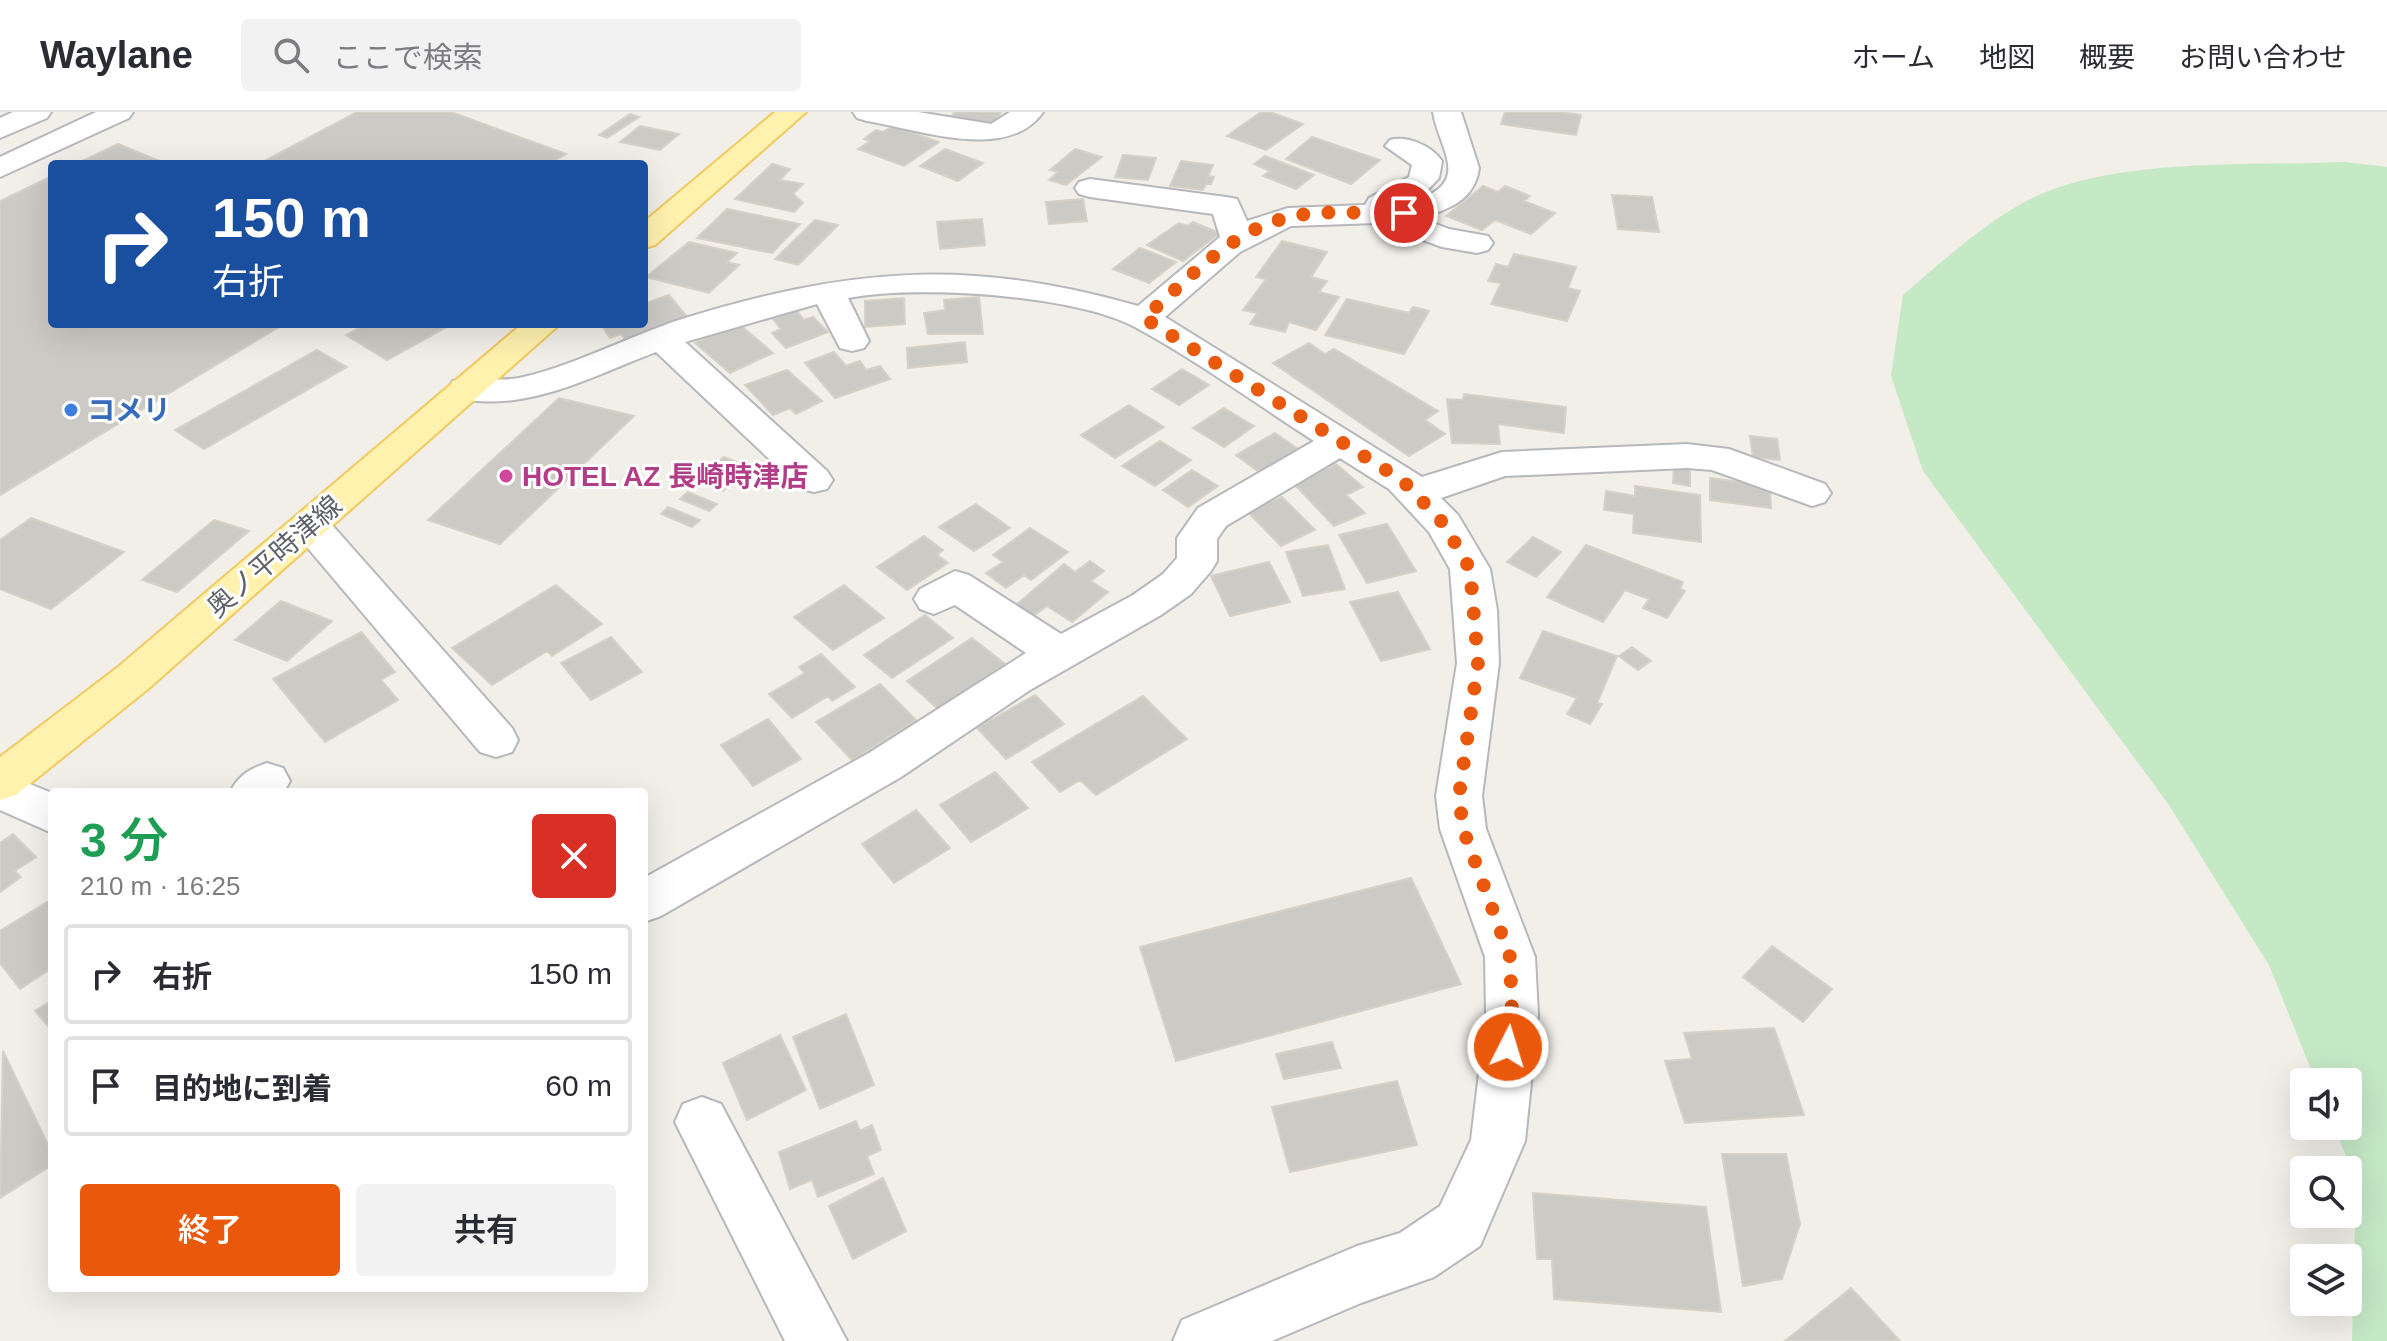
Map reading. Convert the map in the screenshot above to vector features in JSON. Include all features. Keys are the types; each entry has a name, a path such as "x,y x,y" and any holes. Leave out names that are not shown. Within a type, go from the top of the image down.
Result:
{"main road":[{"path":"648,234 782,113"},
{"name":"奥ノ平時津線","path":"0,782 133,678 538,328"}],"street":[{"path":"0,129 37,112"},
{"path":"0,168 119,112"},
{"path":"867,112 991,133 1002,131 1029,112"},
{"path":"1144,318 1237,241 1286,218 1337,212 1404,213 1450,194 1463,176 1462,153 1447,112"},
{"path":"1373,214 1423,181 1428,171 1427,161 1400,146"},
{"path":"1090,188 1226,206 1237,241"},
{"path":"1373,214 1442,237 1477,243"},
{"path":"466,389 490,392 526,388 662,339 785,300 828,292 921,282 975,283 1065,295 1144,318 1402,480 1444,524 1470,569 1476,610 1478,663 1459,796 1463,829 1510,957 1512,1015 1498,1141 1460,1226 1414,1257 1357,1275 1203,1341"},
{"path":"828,292 852,341"},
{"path":"662,339 814,480"},
{"path":"648,900 885,765 1059,654 1177,584 1197,561 1197,538 1212,517 1340,442"},
{"path":"1415,493 1502,464 1597,463 1687,456 1716,458 1812,493"},
{"path":"310,525 496,740"},
{"path":"934,599 955,585 1059,654"},
{"path":"0,790 48,812"},
{"path":"702,1122 817,1341"}],"green space":[{"path":"2345,162 2387,167 2387,1341 2352,1341 2353,1316 2362,1316 2362,1244 2354,1244 2355,1228 2362,1228 2362,1156 2346,1156 2340,1140 2362,1140 2362,1068 2310,1068 2269,965 2169,805 1923,471 1891,376 1903,295 2004,214 2041,194 2075,182 2150,169"}],"building":[{"path":"357,112 451,112 566,154 556,160 267,160"},
{"path":"955,112 1001,112 993,124 950,118"},
{"path":"1261,112 1270,112 1303,124 1266,150 1227,136"},
{"path":"1505,112 1581,115 1576,135 1501,124"},
{"path":"630,114 639,117 607,138 599,135"},
{"path":"640,126 679,134 660,150 620,142"},
{"path":"893,126 939,142 904,166 858,149 870,141 864,139 876,130 883,132"},
{"path":"1312,137 1380,160 1351,184 1286,159"},
{"path":"118,144 157,160 84,160"},
{"path":"945,149 983,163 958,181 920,166"},
{"path":"1075,149 1102,157 1066,185 1049,180 1058,172 1050,170"},
{"path":"1123,155 1156,158 1148,180 1115,177"},
{"path":"1265,156 1314,175 1296,189 1263,176 1270,171 1254,164"},
{"path":"1181,161 1213,165 1208,176 1214,177 1211,184 1206,184 1203,190 1170,186"},
{"path":"772,164 790,169 780,180 803,184 793,194 803,203 794,212 735,199"},
{"name":"コメリ","path":"48,178 48,328 277,328 0,495 0,201"},
{"path":"1483,186 1498,192 1505,186 1530,196 1524,201 1555,213 1531,234 1495,220 1482,230 1446,216"},
{"path":"1612,195 1652,197 1659,232 1618,229"},
{"path":"1083,199 1087,221 1049,224 1046,202"},
{"path":"727,209 800,224 772,253 697,238"},
{"path":"982,219 985,245 940,249 937,222"},
{"path":"815,220 838,225 798,265 775,259"},
{"path":"1193,222 1220,233 1183,261 1147,245 1179,223 1188,226"},
{"path":"1282,241 1327,252 1311,277 1327,281 1319,292 1339,297 1316,330 1289,322 1285,332 1250,324 1257,313 1243,310 1266,279 1256,277"},
{"path":"689,242 737,253 727,262 739,265 709,293 648,275"},
{"path":"1140,248 1176,262 1149,283 1113,269"},
{"path":"1514,254 1576,267 1568,288 1580,291 1567,321 1491,304 1501,283 1488,281 1496,264 1508,267"},
{"path":"669,295 688,318 626,341 621,334 610,338 603,328 648,328 648,303"},
{"path":"979,297 983,334 928,334 924,313 945,310 944,300"},
{"path":"904,298 905,324 865,327 865,301"},
{"path":"1347,299 1409,313 1413,307 1429,311 1404,354 1325,335"},
{"path":"796,310 804,320 813,317 828,332 786,348 772,333 781,329 773,319"},
{"path":"738,323 773,353 730,373 695,343"},
{"path":"359,328 445,328 387,360 346,335"},
{"path":"965,342 967,362 908,368 907,348"},
{"path":"1309,343 1325,354 1334,349 1438,411 1425,420 1445,434 1409,456 1273,363"},
{"path":"317,350 347,367 204,449 175,430"},
{"path":"834,352 846,366 860,361 866,370 880,366 890,379 835,398 805,363"},
{"path":"1182,369 1209,385 1179,405 1152,389"},
{"path":"787,370 822,401 796,414 790,408 773,415 745,385"},
{"path":"1464,394 1566,407 1564,433 1498,424 1500,444 1452,443 1447,399 1463,400"},
{"path":"559,398 634,416 500,544 428,520"},
{"path":"1129,405 1164,427 1115,458 1081,435"},
{"path":"1224,408 1254,426 1224,447 1193,428"},
{"path":"1275,433 1298,449 1259,472 1236,455"},
{"path":"1750,436 1777,439 1780,460 1753,457"},
{"path":"1160,441 1191,460 1155,486 1122,466"},
{"path":"724,457 750,467 723,491 697,480"},
{"path":"1336,464 1363,487 1346,495 1365,513 1334,526 1294,484"},
{"path":"1674,465 1690,467 1690,486 1673,483"},
{"path":"1192,470 1218,486 1188,507 1163,490"},
{"path":"1710,478 1770,486 1771,508 1710,500"},
{"path":"1635,486 1700,495 1701,542 1633,533 1634,514 1604,510 1606,491 1635,496"},
{"path":"688,492 717,504 709,511 680,499"},
{"path":"1282,497 1315,530 1281,546 1248,512"},
{"path":"976,504 1010,528 974,551 939,527"},
{"path":"668,507 700,520 692,527 661,514"},
{"path":"31,518 124,552 51,609 0,589 0,540"},
{"path":"214,520 249,531 177,592 142,580"},
{"path":"1387,524 1416,571 1367,583 1339,535"},
{"path":"1030,528 1068,552 1031,580 1024,575 1006,588 986,573 1003,562 993,555"},
{"path":"924,536 943,550 937,555 948,563 907,590 877,567"},
{"path":"1533,537 1561,552 1536,577 1507,562"},
{"path":"1328,545 1345,589 1303,596 1286,552"},
{"path":"1586,545 1683,582 1680,589 1685,591 1667,618 1643,608 1649,599 1625,590 1603,622 1547,597"},
{"path":"1090,561 1104,571 1091,581 1108,592 1072,622 1047,606 1032,617 1016,605 1064,564 1075,572"},
{"path":"1269,562 1290,602 1230,616 1211,576"},
{"path":"556,585 602,624 552,656 547,651 492,685 452,648"},
{"path":"844,585 884,618 833,650 794,617"},
{"path":"1398,592 1430,649 1381,661 1350,602"},
{"path":"281,601 332,621 287,661 235,640"},
{"path":"925,615 953,638 892,678 864,655"},
{"path":"1543,631 1617,656 1597,703 1602,704 1590,724 1567,714 1577,698 1520,678"},
{"path":"361,632 395,672 381,680 398,700 325,742 273,679"},
{"path":"611,637 642,672 591,700 561,663"},
{"path":"972,638 1005,664 938,709 907,681"},
{"path":"1632,647 1651,661 1638,670 1619,656"},
{"path":"821,654 855,687 832,701 828,696 792,718 769,694 805,673 799,667"},
{"path":"880,684 916,720 852,760 816,722"},
{"path":"1035,695 1064,724 1006,759 977,728"},
{"path":"1143,696 1187,739 1096,795 1080,780 1060,792 1032,762"},
{"path":"768,719 801,759 753,786 721,745"},
{"path":"995,772 1028,808 971,842 940,805"},
{"path":"916,810 950,848 894,883 862,844"},
{"path":"13,834 36,857 15,871 21,877 0,892 0,843"},
{"path":"1411,878 1461,984 1176,1061 1140,947"},
{"path":"48,901 48,971 20,989 0,963 0,931"},
{"path":"1772,946 1832,989 1803,1022 1743,977"},
{"path":"48,1003 48,1026 35,1011"},
{"path":"846,1014 874,1085 820,1109 793,1037"},
{"path":"1774,1028 1804,1115 1685,1123 1665,1061 1692,1059 1684,1033"},
{"path":"780,1035 806,1090 747,1120 723,1063"},
{"path":"1332,1042 1341,1068 1284,1079 1276,1054"},
{"path":"3,1051 48,1145 48,1168 0,1198"},
{"path":"1397,1081 1417,1145 1290,1172 1272,1107"},
{"path":"856,1121 860,1131 872,1125 881,1150 867,1156 874,1174 818,1197 812,1180 790,1189 779,1152"},
{"path":"1722,1154 1786,1154 1800,1224 1782,1279 1743,1286"},
{"path":"883,1178 906,1231 853,1259 829,1206"},
{"path":"1533,1193 1706,1207 1721,1312 1554,1299 1552,1259 1537,1259"},
{"path":"1851,1288 1900,1341 1785,1341"}],"place":[{"name":"コメリ","path":"71,410"},
{"name":"HOTEL AZ 長崎時津店","path":"506,476"}],"route":[{"path":"1404,213 1337,212 1286,218 1271,223 1237,241 1144,318 1402,480 1444,524 1470,569 1476,610 1478,663 1459,796 1463,829 1510,957 1512,1015 1508,1047"}]}
